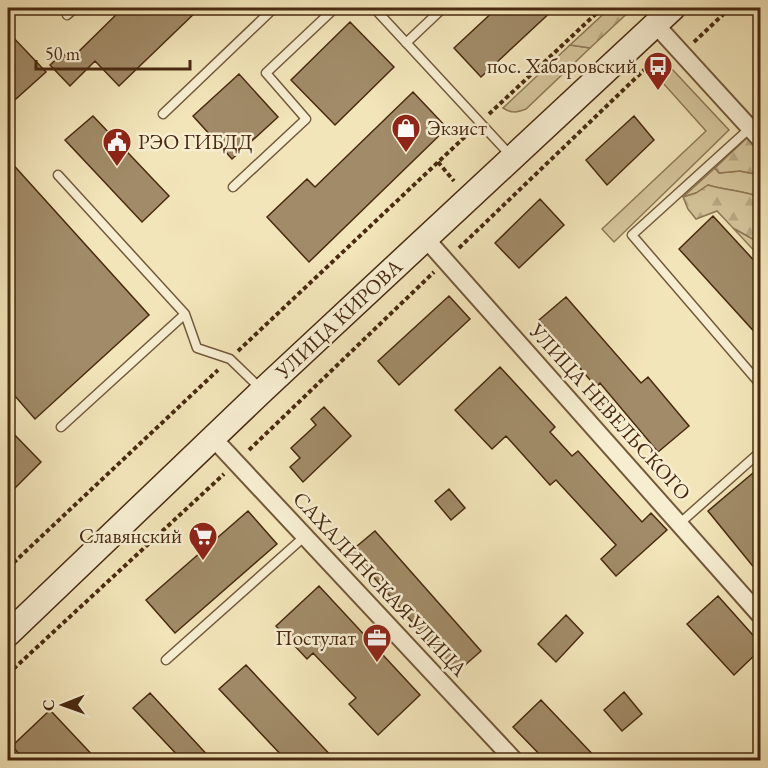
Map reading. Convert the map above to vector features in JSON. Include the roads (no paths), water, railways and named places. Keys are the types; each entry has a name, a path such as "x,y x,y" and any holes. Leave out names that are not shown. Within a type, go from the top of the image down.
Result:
{"main road":[{"name":"УЛИЦА КИРОВА","path":"8,633 263,390 673,8"}],"street":[{"path":"655,24 681,54 757,128"},
{"name":"УЛИЦА НЕВЕЛЬСКОГО","path":"426,239 760,615"},
{"name":"САХАЛИНСКАЯ УЛИЦА","path":"213,438 514,760"}],"lane":[{"path":"67,15 75,8"},
{"path":"163,114 274,8"},
{"path":"233,187 306,119 266,73 335,8"},
{"path":"374,8 512,157"},
{"path":"406,43 443,8"},
{"path":"757,128 632,235 760,384"},
{"path":"58,175 185,314 197,348 230,359 263,390"},
{"path":"61,428 185,314"},
{"path":"679,524 760,452"},
{"path":"166,660 304,537"}],"place":[{"name":"пос. Хабаровский","path":"658,92"},
{"name":"Экзист","path":"406,154"},
{"name":"РЭО ГИБДД","path":"117,168"},
{"name":"Славянский","path":"203,562"},
{"name":"Постулат","path":"377,664"}]}
